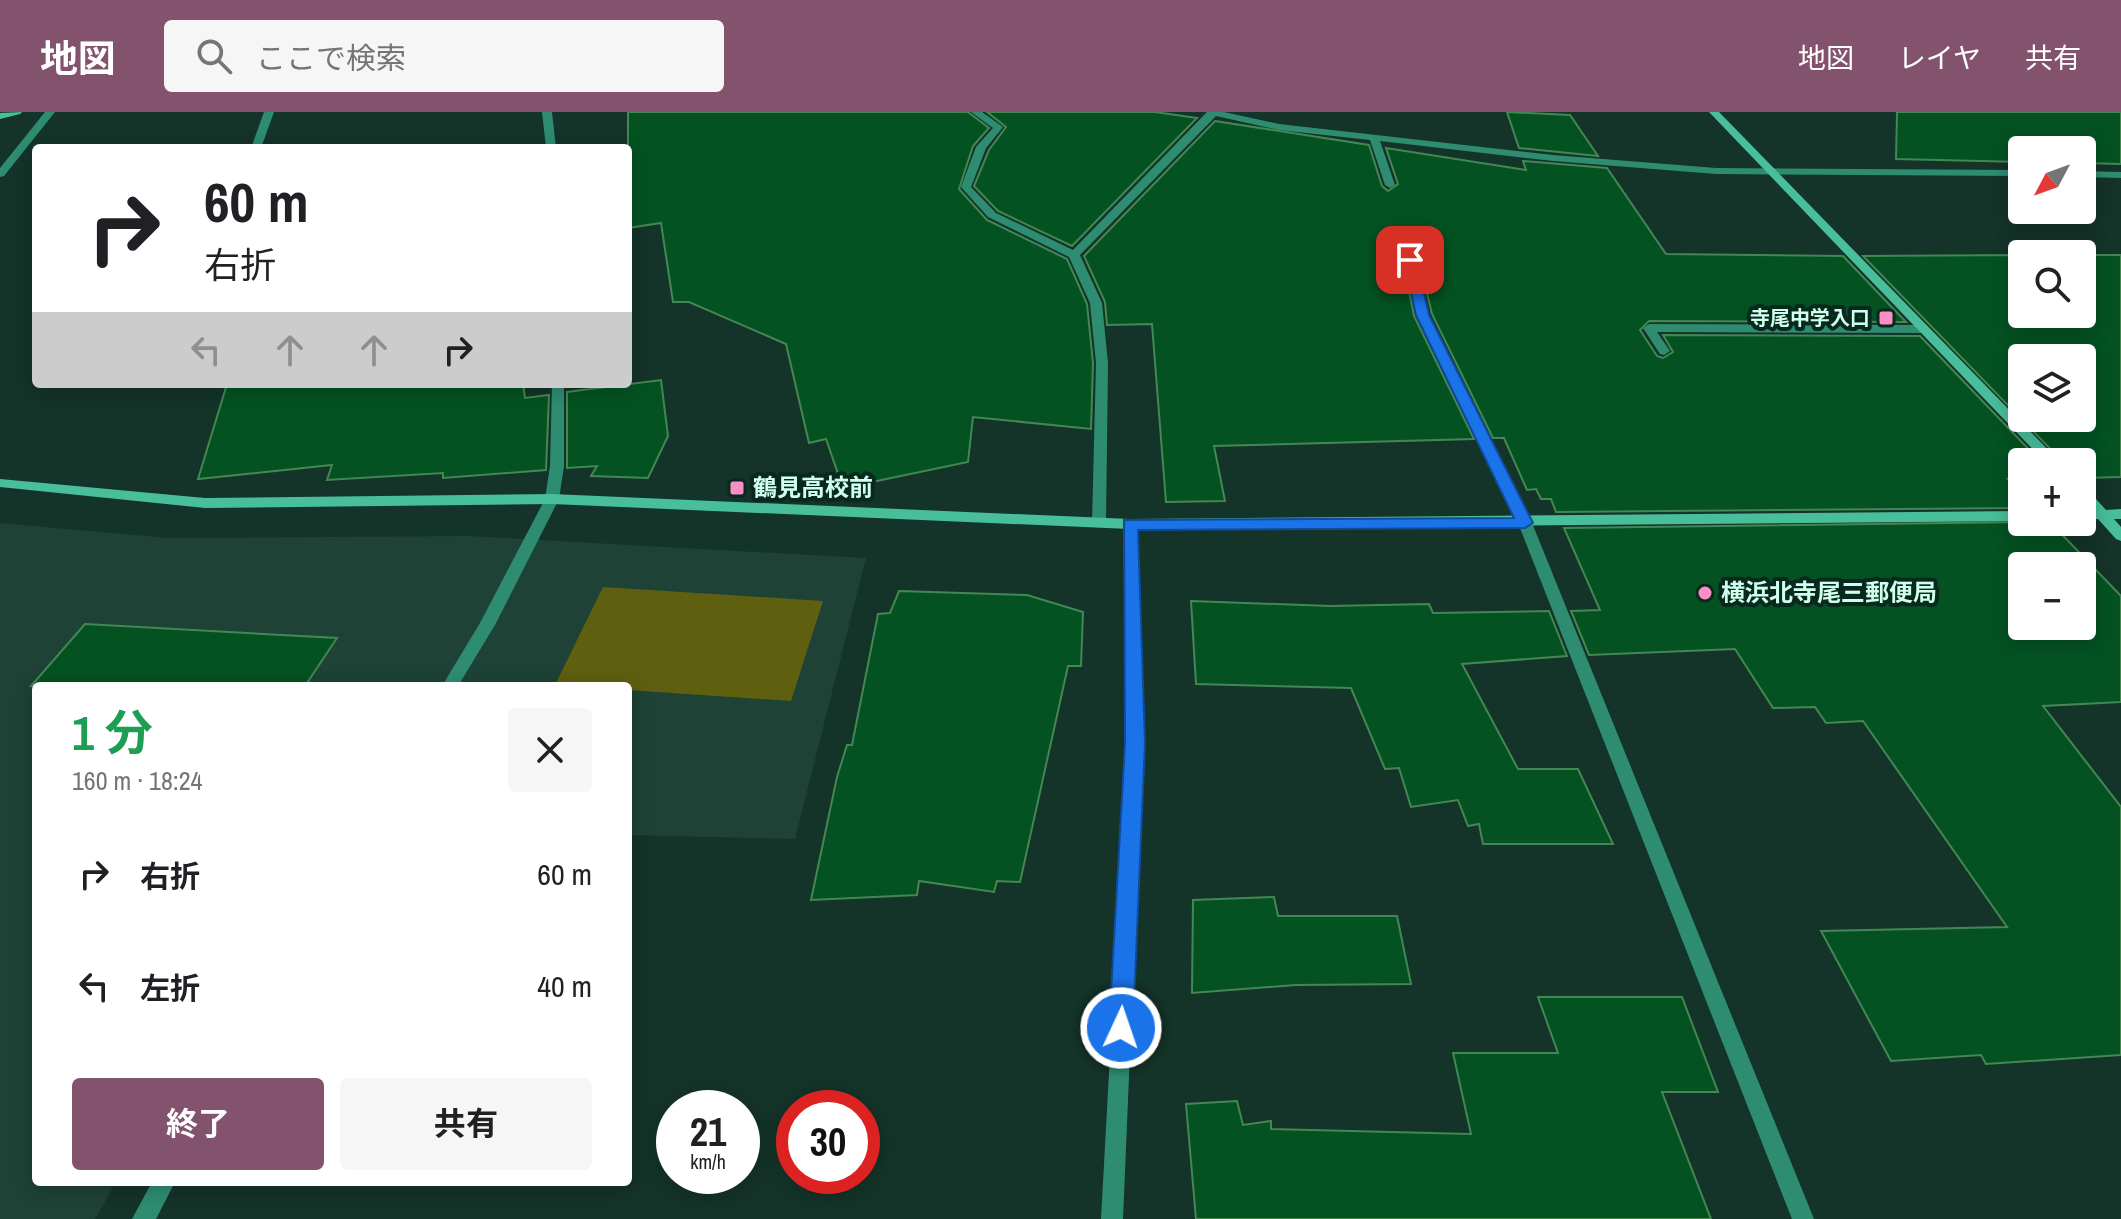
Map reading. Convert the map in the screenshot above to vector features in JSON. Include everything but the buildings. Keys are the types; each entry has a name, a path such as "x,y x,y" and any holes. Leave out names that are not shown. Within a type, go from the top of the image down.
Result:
{"street":[{"path":"0,116 17,112"},
{"path":"0,174 50,112"},
{"path":"257,144 269,112"},
{"path":"547,112 551,144"},
{"path":"976,112 998,127 981,147 966,187 992,215 1074,255 1096,303 1102,363 1099,523"},
{"path":"1714,112 2039,448"},
{"path":"1074,255 1213,113 1279,127 1374,138 1716,171 2008,173"},
{"path":"1374,138 1390,185"},
{"path":"2096,174 2121,175"},
{"path":"1404,232 1423,315 1525,523 1803,1219"},
{"path":"1664,351 1649,328 1924,329"},
{"path":"452,682 487,625 552,499 557,466 558,388"},
{"path":"0,483 205,503 552,499 1130,524 1525,523 2008,516"},
{"path":"2096,506 2121,536"},
{"path":"2096,514 2121,514"},
{"path":"1112,1219 1135,743 1130,524"},
{"path":"143,1219 162,1186"}],"shaded area":[{"path":"0,523 168,538 467,536 866,558 795,839 632,835 632,682 32,682 32,1186 114,1186 95,1219 0,1219"},
{"path":"603,587 823,601 791,701 632,690 632,682 556,682"}],"place":[{"name":"寺尾中学入口","path":"1886,318"},
{"name":"鶴見高校前","path":"737,488"},
{"name":"横浜北寺尾三郵便局","path":"1705,593"}],"route":[{"path":"1121,1028 1135,743 1130,524 1525,523 1423,315 1410,260"}]}
